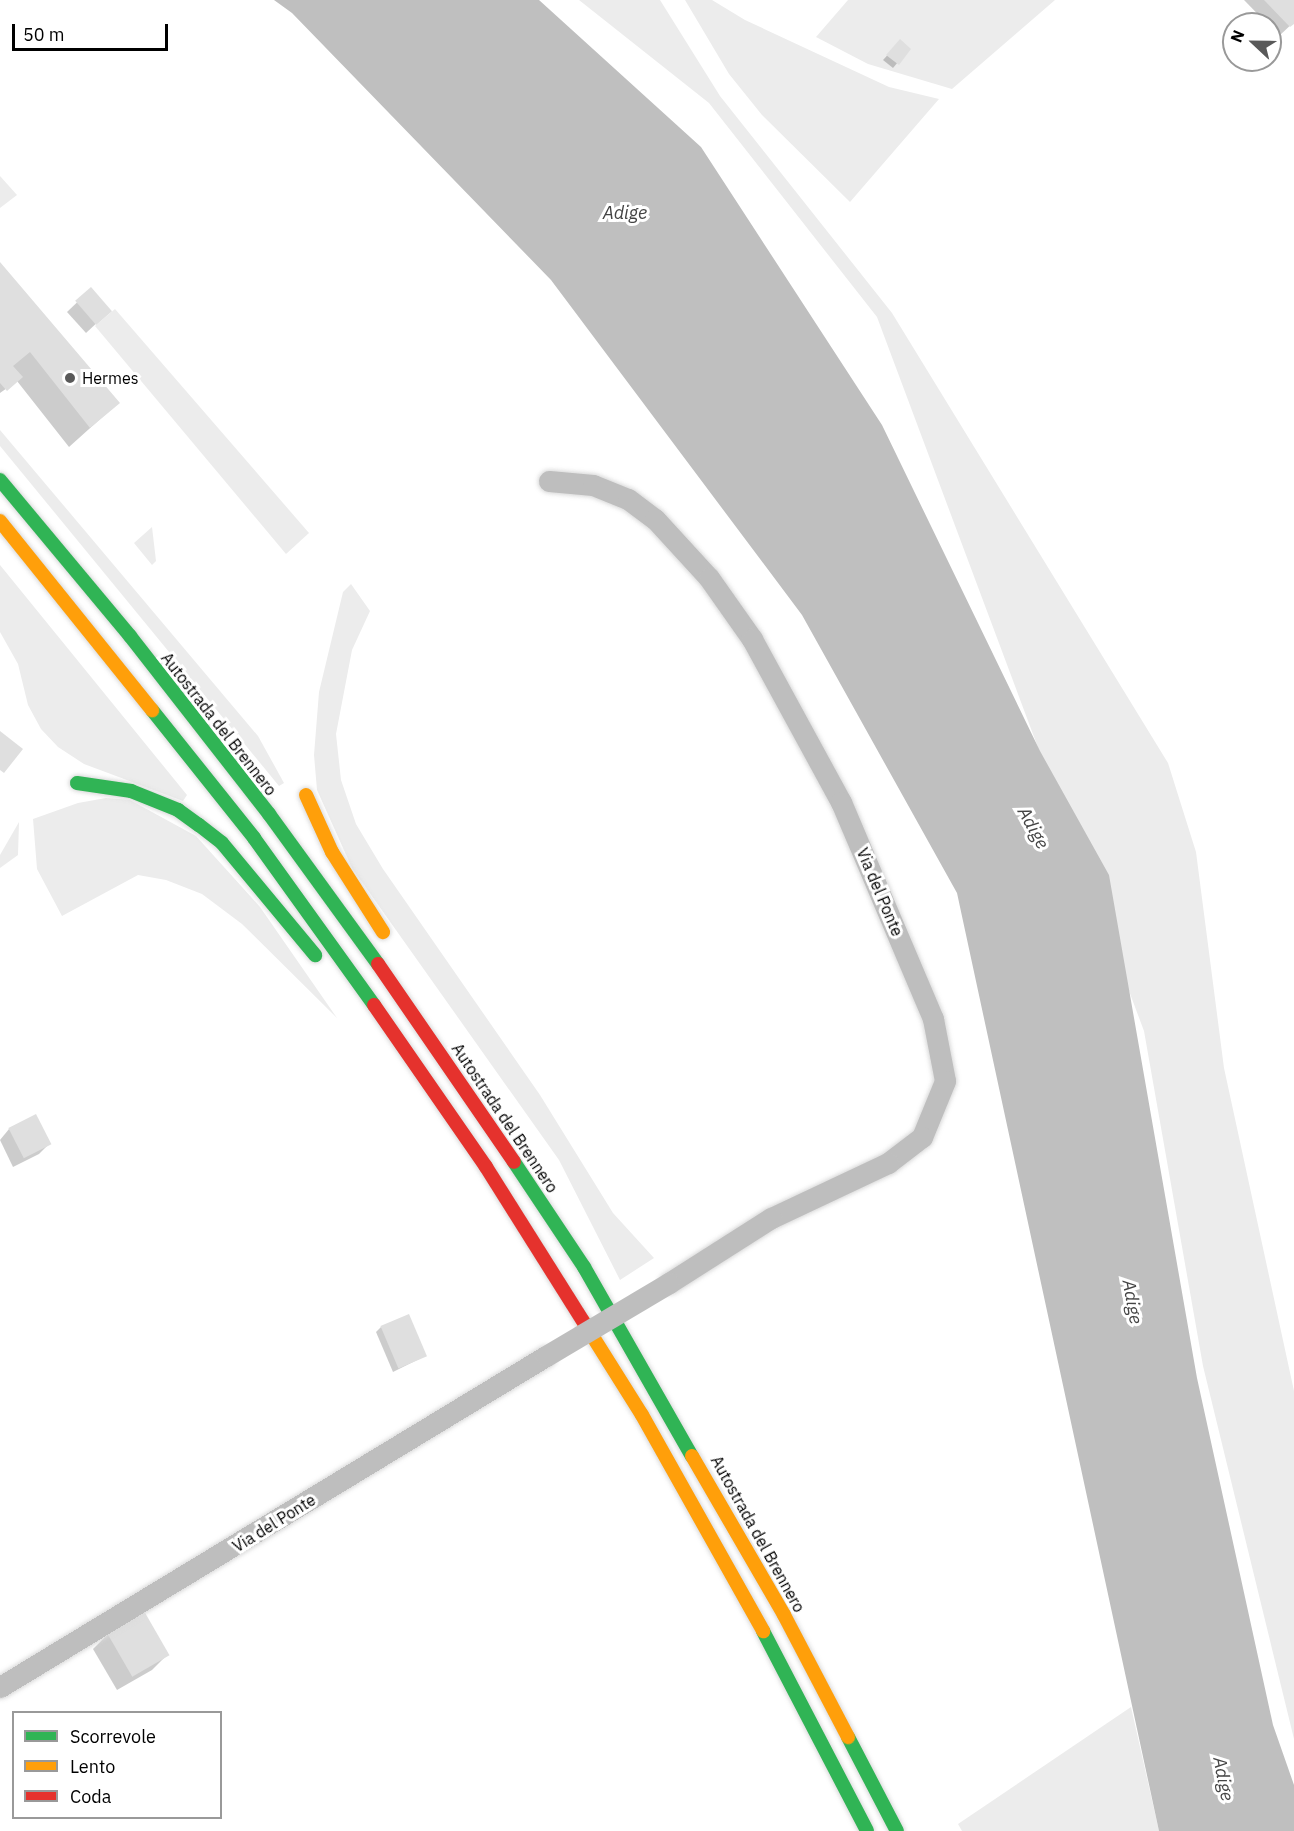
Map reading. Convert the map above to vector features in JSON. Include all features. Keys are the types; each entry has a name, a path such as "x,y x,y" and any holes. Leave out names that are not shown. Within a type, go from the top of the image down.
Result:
{"highway":[{"name":"Autostrada del Brennero","path":"0,480 130,636 269,814 436,1044 584,1267 684,1435 850,1736 897,1831"},
{"path":"0,521 254,838 486,1167 642,1414 765,1635 867,1831"},
{"path":"76,783 131,791 178,810 199,825 222,843 328,968 371,1001"},
{"path":"306,795 353,889 393,947"},
{"path":"420,996 436,1044"}],"street":[{"name":"Via del Ponte","path":"0,1687 669,1284 771,1218 888,1163 921,1137 945,1081 933,1019 846,813 752,639 710,578 655,519 628,499 593,484 549,481"}],"shaded area":[{"path":"579,0 660,0 720,96 892,313 1168,763 1196,852 1224,1068 1294,1391 1294,1739 1203,1366 1144,1031 877,317 709,103"},
{"path":"685,0 712,0 745,20 889,87 939,99 850,202 762,115 729,74"},
{"path":"848,0 1055,0 952,89 868,64 816,37"},
{"path":"0,176 17,195 0,208"},
{"path":"115,309 309,533 286,554 95,326"},
{"path":"0,430 258,736 284,783 279,786 0,446"},
{"path":"152,527 156,561 152,565 134,543"},
{"path":"0,565 187,795 183,801 84,764 58,747 41,729 28,705 18,664 0,632"},
{"path":"351,584 370,611 352,650 336,734 341,780 356,824 383,869 540,1095 613,1213 654,1258 620,1280 559,1160 352,868 317,790 314,755 319,692 343,592"},
{"path":"106,798 130,800 196,836 260,907 337,1018 242,924 202,894 166,880 138,875 62,916 37,869 33,819 78,803"},
{"path":"19,822 18,855 0,868 0,855"},
{"path":"1131,1707 1159,1831 962,1831 958,1824"}],"water":[{"name":"Adige","path":"274,0 539,0 701,147 882,425 1040,751 1109,875 1197,1378 1273,1725 1294,1785 1294,1831 1159,1831 957,893 802,615 551,280 292,13"}],"building":[{"path":"1264,0 1294,0 1294,24 1290,27 1282,19 1282,12 1276,12"},
{"path":"900,39 911,49 899,65 886,55"},
{"path":"0,262 120,403 90,428 30,352 13,366 23,377 7,391 0,383"},
{"path":"91,287 112,311 96,325 75,301"},
{"path":"0,731 23,749 4,773 0,770"},
{"path":"36,1114 51,1144 24,1158 8,1128"},
{"path":"409,1314 427,1356 398,1368 380,1326"},
{"path":"144,1611 170,1655 132,1677 107,1632"}],"traffic: fast":[{"path":"0,480 130,636 269,814 378,964"},
{"path":"152,710 254,838 374,1005"},
{"path":"77,783 131,791 178,810 199,825 222,843 315,955"},
{"path":"514,1162 584,1267 692,1456"},
{"path":"763,1631 867,1831"},
{"path":"848,1737 897,1831"}],"traffic: slow":[{"path":"0,521 152,710"},
{"path":"306,795 332,852 383,932"},
{"path":"583,1321 642,1415 763,1631"},
{"path":"692,1456 784,1615 848,1737"}],"traffic: jam":[{"path":"378,964 514,1162"},
{"path":"374,1005 486,1167 583,1321"}],"place":[{"name":"Hermes","path":"70,378"}]}
